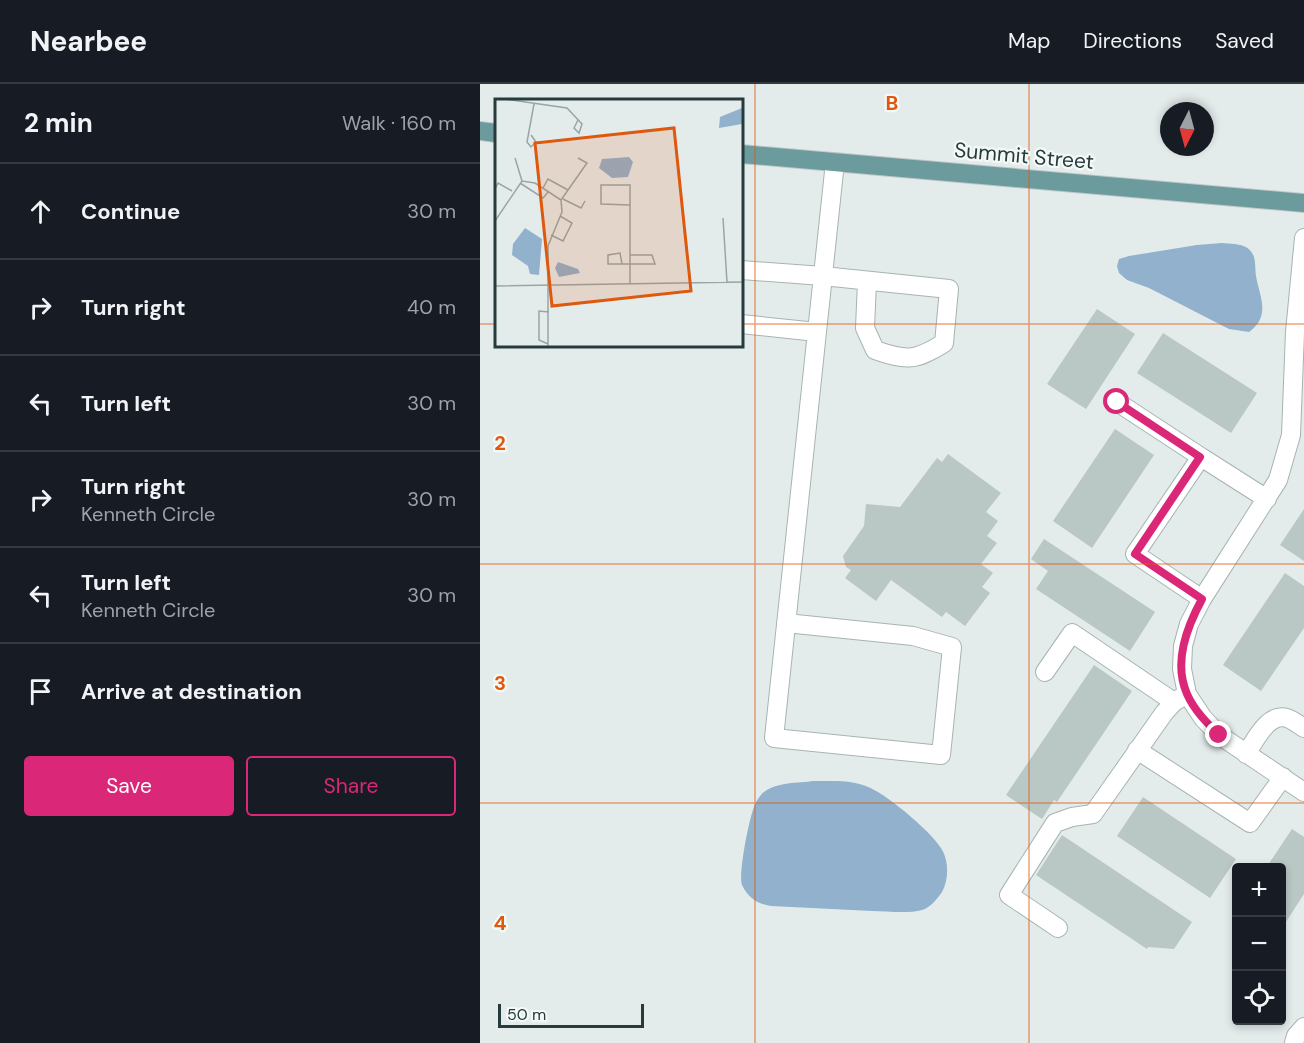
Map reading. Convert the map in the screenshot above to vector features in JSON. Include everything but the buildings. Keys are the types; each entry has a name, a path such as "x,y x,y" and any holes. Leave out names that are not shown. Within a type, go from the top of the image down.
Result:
{"main road":[{"path":"480,131 495,133"},
{"name":"Summit Street","path":"742,154 1304,203"}],"street":[{"path":"786,622 913,636 952,647 941,755 774,738 786,622 835,162"},
{"path":"1058,928 1009,896 1055,823 1072,817 1093,814 1164,713 1181,698 1183,646 1189,624 1202,599 1268,499 1278,480 1291,435 1295,332 1304,238"},
{"path":"742,270 823,276 949,289 944,343 926,354 901,359 875,350 864,328 867,281"},
{"path":"742,324 817,332"},
{"path":"1117,402 1268,499"},
{"path":"1200,457 1135,554 1202,599"},
{"path":"1045,672 1072,633 1181,698 1219,735 1304,792"},
{"path":"1246,754 1267,724 1275,718 1286,717 1304,728"},
{"path":"1137,750 1250,823 1283,777"},
{"path":"1294,1043 1296,1036 1304,1027"}],"water":[{"path":"1222,243 1246,247 1254,258 1262,313 1256,326 1249,332 1229,329 1149,288 1127,280 1119,273 1117,266 1119,259 1129,256"},
{"path":"814,781 846,782 869,787 902,809 929,833 944,853 947,870 942,892 933,903 922,910 897,912 771,906 750,897 742,885 741,870 749,823 757,801 764,792 775,786"}],"route":[{"path":"1117,402 1200,457 1135,554 1202,599 1189,624 1183,646 1182,669 1187,693 1203,718 1219,735"}]}
